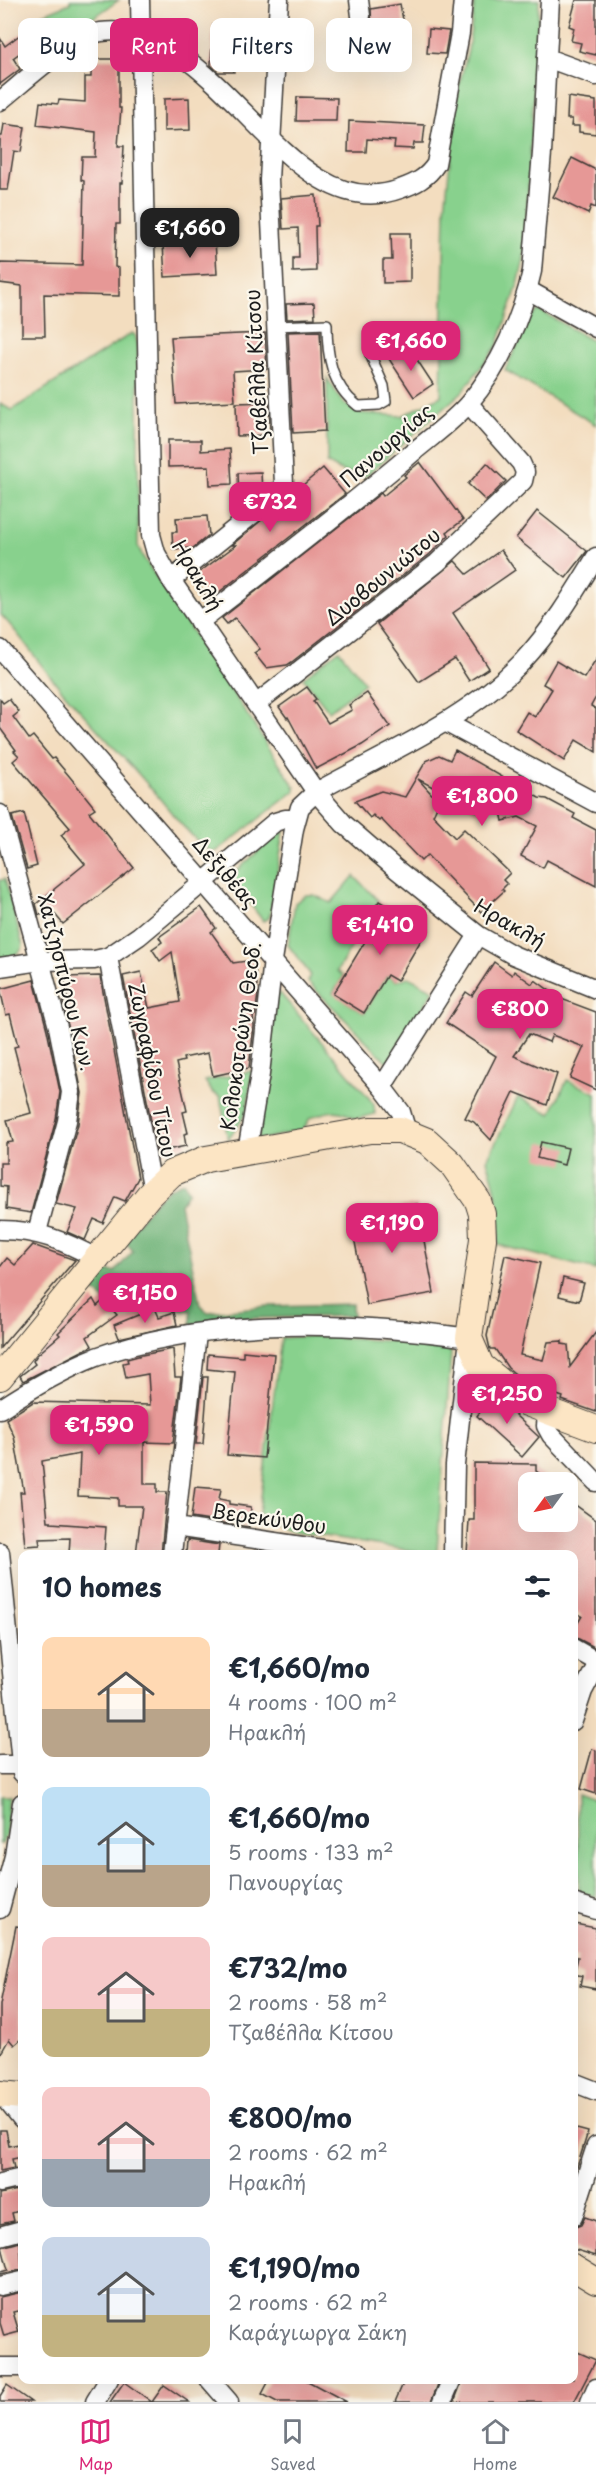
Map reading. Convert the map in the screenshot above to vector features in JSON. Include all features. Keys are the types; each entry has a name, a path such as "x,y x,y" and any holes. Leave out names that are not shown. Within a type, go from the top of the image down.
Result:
{"street":[{"name":"Ηρακλή","path":"140,0 140,18"},
{"name":"Τζαβέλλα Κίτσου","path":"171,580 278,494 284,484 269,180 279,0"},
{"path":"198,71 320,180 336,189 357,195 383,194 417,182 428,175 438,159 446,100 460,33 463,0"},
{"name":"Πανουργίας","path":"199,622 339,514 469,404 507,343 528,290 537,232 550,0"},
{"path":"0,101 71,45 87,36 110,32"},
{"path":"547,58 596,76"},
{"name":"Ηρακλή","path":"142,72 151,535 156,553 199,622 316,792 358,837 478,935 513,955 596,989"},
{"path":"528,290 596,328"},
{"name":"Δυοβουνιώτου","path":"256,704 436,563 523,481 525,472 521,463 469,404"},
{"path":"316,792 445,722 472,704 521,664 551,626 596,557"},
{"name":"Δεξιθέας","path":"0,649 205,881 382,1087 401,1112 407,1131"},
{"path":"445,722 596,803"},
{"name":"Κολοκοτρώνη Θεοδ.","path":"247,1152 260,1074 273,960 296,819 303,802 316,792"},
{"name":"Χατζησπύρου Κων.","path":"0,814 61,1038 71,1092 67,1121 37,1232"},
{"path":"0,967 40,961 94,960 108,957 139,936 275,822 296,819"},
{"path":"382,1087 478,935"},
{"name":"Ζωγραφίδου Τίτου","path":"108,957 153,1191"},
{"path":"0,1377 153,1191 172,1173 206,1159 379,1129 407,1131 427,1141 453,1164 474,1194 482,1214 483,1246 469,1338 455,1465 453,1550"},
{"path":"0,1230 37,1232 63,1241 98,1259"},
{"path":"0,1409 53,1378 97,1357 153,1342 197,1334 276,1327 345,1326 394,1328 469,1338"},
{"path":"172,1550 197,1334"},
{"path":"469,1338 481,1366 520,1399 596,1429"},
{"path":"547,1411 546,1426 551,1434 596,1482"},
{"name":"Βερεκύνθου","path":"175,1527 327,1550"},
{"path":"0,1552 10,1608 18,1679"},
{"path":"578,1651 596,1661"},
{"path":"578,1706 596,1667"},
{"path":"0,1765 18,1765"},
{"path":"0,1909 7,1856 18,1822"},
{"path":"578,1905 596,1910"},
{"path":"578,2084 596,2091"},
{"path":"8,2095 18,2112"},
{"path":"578,2202 596,2146"},
{"path":"0,2183 18,2179"},
{"path":"0,2236 18,2231"},
{"path":"578,2270 596,2281"},
{"path":"0,2286 18,2282"},
{"path":"0,2367 18,2367"},
{"path":"95,2402 107,2384"},
{"path":"442,2402 451,2384"},
{"path":"590,2402 596,2388"}],"lane":[{"path":"276,326 327,324 327,348 333,377 349,399 358,406 368,407 386,401 384,386 370,354 374,345 381,340 393,339"}],"green space":[{"path":"70,0 119,0 93,18 34,18 70,3"},
{"path":"475,0 539,0 524,259 518,285 497,346 462,392 365,477 341,471 327,463 327,378 343,403 360,413 402,416 441,396 445,209 457,93 468,51"},
{"path":"539,310 596,343 596,425 505,370 530,319"},
{"path":"132,333 138,345 138,546 143,557 295,787 295,791 217,851 212,852 186,830 48,674 0,614 0,404 12,410"},
{"path":"339,650 365,683 329,711 303,678"},
{"path":"284,831 270,915 263,921 230,877 278,833"},
{"path":"354,876 379,901 337,971 344,976 333,993 364,1013 387,975 397,981 408,977 434,990 388,1063 308,982 310,974 288,945 295,903 306,895 314,895 331,903"},
{"path":"5,879 23,946 17,954 0,958 0,880"},
{"path":"280,993 369,1098 374,1105 375,1114 355,1119 344,1113 328,1112 310,1118 303,1130 258,1140 277,995"},
{"path":"252,1071 247,1112 228,1140 220,1097 212,1092 205,1081"},
{"path":"567,1080 596,1093 596,1270 498,1245 497,1202 487,1160 518,1097 551,1114"},
{"path":"184,1182 188,1192 180,1204 200,1305 208,1312 269,1306 352,1304 353,1316 256,1318 191,1325 191,1311 129,1301 115,1309 90,1287 101,1270 115,1272 133,1251 125,1241 158,1198 175,1185"},
{"path":"313,1336 433,1344 451,1352 437,1550 408,1550 292,1532 278,1527 259,1513 281,1338"},
{"path":"578,1794 596,1801 596,1897 579,1892"},
{"path":"0,1796 9,1796 6,1835 2,1844 0,1844"}],"building":[{"path":"576,0 596,0 596,55 579,51 581,43 571,41 574,28 569,26"},
{"path":"400,4 403,18 371,18 371,9"},
{"path":"429,29 449,31 445,54 427,53"},
{"path":"18,36 18,54 13,58 18,70 0,84 0,38 5,46"},
{"path":"98,59 110,59 110,72 119,72 119,108 121,108 118,146 124,146 122,183 120,183 120,224 116,224 115,267 119,268 119,296 44,294 45,336 22,336 22,286 0,283 0,263 82,265 84,181 81,180 82,157 95,157 96,132 37,125 40,102 58,104 59,100 85,102 85,77 91,77 91,72 98,72"},
{"path":"297,97 337,98 336,121 296,121"},
{"path":"568,97 596,101 596,134 579,132 579,126 571,126 572,119 567,119"},
{"path":"189,98 190,130 164,131 164,99"},
{"path":"349,121 425,125 423,143 414,143 413,149 394,148 395,141 367,139 366,152 348,152"},
{"path":"4,124 25,127 21,152 14,151 8,190 0,190 0,136 2,136"},
{"path":"572,158 596,170 596,208 591,206 588,214 553,197"},
{"path":"316,195 318,226 315,226 316,271 293,272 293,258 299,258 298,228 283,229 281,198"},
{"path":"391,233 410,233 410,282 383,283 383,260 392,260"},
{"path":"215,240 217,274 165,277 163,244"},
{"path":"314,303 315,318 287,319 286,304"},
{"path":"320,331 325,431 293,433 288,332"},
{"path":"265,333 267,369 233,371 235,401 176,404 171,337"},
{"path":"408,346 433,384 414,397 389,359"},
{"path":"269,402 270,435 237,436 236,403"},
{"path":"168,440 201,440 201,451 230,449 232,484 210,485 209,466 168,467"},
{"path":"420,462 463,520 447,532 449,535 430,554 293,661 287,665 266,668 254,653 260,649 235,618 227,624 222,618 381,493 383,496"},
{"path":"487,463 506,481 486,501 468,484"},
{"path":"323,468 345,494 209,600 193,577 236,545 232,545"},
{"path":"261,472 262,493 255,498 239,499 238,473"},
{"path":"537,511 587,551 566,578 516,538"},
{"path":"207,516 209,535 193,548 173,549 172,532 177,532 176,518"},
{"path":"501,550 515,570 453,613 489,668 469,681 455,659 419,682 377,624 455,561 467,574"},
{"path":"596,659 596,697 591,706 596,709 596,752 576,740 564,761 516,730 527,712 535,717 552,689 543,684 556,661 584,678"},
{"path":"307,687 316,699 313,701 328,723 352,710 349,705 367,693 390,726 362,745 316,769 288,717 279,707"},
{"path":"0,699 3,703 9,699 19,712 13,717 29,739 33,736 70,777 95,808 89,812 134,868 63,924 53,912 39,915 36,904 85,864 61,835 70,828 13,761 19,756 0,728"},
{"path":"455,750 539,798 547,799 575,814 573,818 596,830 596,886 547,860 543,868 521,856 537,826 519,817 503,821 496,788 482,814 418,779 439,802 433,815 455,838 464,829 510,873 503,880 507,884 502,889 504,891 481,912 427,855 421,861 381,819 379,821 373,815 370,818 355,801 381,791 405,797 426,761 439,755 450,760"},
{"path":"24,813 37,866 27,869 12,816"},
{"path":"379,901 427,930 397,981 387,975 364,1013 333,994 369,935 361,930"},
{"path":"201,907 216,928 211,932 233,963 254,960 258,994 253,1016 249,1068 213,1076 208,1053 183,1058 184,1061 176,1063 187,1111 183,1112 188,1133 184,1134 186,1146 157,1152 123,976 141,972 149,1008 180,1002 172,952 160,961 152,949 162,942 159,937"},
{"path":"494,962 512,975 514,971 532,984 535,980 550,991 548,994 596,1012 596,1090 570,1078 584,1047 552,1035 549,1042 529,1034 514,1056 557,1074 547,1105 514,1092 491,1140 474,1122 465,1118 496,1056 446,1023 466,992 472,996"},
{"path":"100,976 138,1178 125,1201 115,1197 103,1223 94,1219 85,1240 67,1232 77,1209 56,1204 78,1124 82,1093 63,1002 68,1001 64,977"},
{"path":"34,980 60,1092 56,1119 31,1213 6,1209 7,1187 0,1186 0,1163 6,1163 6,1143 13,1142 7,1120 31,1113 14,1047 18,1046 10,1014 6,1015 0,989"},
{"path":"541,1142 568,1148 564,1165 537,1158"},
{"path":"417,1204 434,1293 367,1305 350,1216"},
{"path":"33,1245 75,1260 0,1348 0,1267 7,1258 15,1265"},
{"path":"505,1255 540,1263 520,1355 543,1360 548,1342 562,1341 562,1344 568,1345 570,1367 596,1332 596,1412 562,1400 563,1397 535,1388 535,1390 508,1368 495,1349 490,1349 487,1336"},
{"path":"563,1278 584,1283 579,1301 559,1296"},
{"path":"93,1299 97,1306 104,1300 117,1315 87,1337 92,1346 23,1381 20,1376 35,1364 33,1361 37,1355 60,1335 58,1333"},
{"path":"155,1308 159,1317 174,1312 177,1325 119,1338 114,1325"},
{"path":"173,1349 175,1377 181,1377 173,1443 144,1442 144,1484 157,1484 157,1492 167,1492 161,1550 136,1550 142,1506 118,1506 118,1498 78,1496 80,1454 42,1461 48,1521 106,1527 104,1550 69,1550 70,1538 39,1539 40,1545 25,1546 20,1492 24,1492 14,1436 6,1419 33,1402 150,1405 148,1374 126,1378 123,1363 128,1362 127,1359"},
{"path":"243,1351 274,1354 264,1458 227,1455 235,1372 207,1369 208,1354 243,1357"},
{"path":"203,1377 208,1377 203,1444 196,1444"},
{"path":"492,1394 539,1437 522,1457 477,1416 480,1412 477,1410"},
{"path":"474,1463 536,1464 537,1472 518,1472 518,1532 578,1532 578,1507 596,1520 596,1648 578,1639 578,1623 582,1616 578,1614 578,1550 467,1550 469,1520 474,1520"},
{"path":"195,1487 221,1489 219,1499 229,1501 229,1504 251,1507 249,1527 191,1518"},
{"path":"187,1540 219,1545 218,1550 186,1550"},
{"path":"592,1749 596,1750 596,1794 581,1789"},
{"path":"578,1925 596,1928 596,1989 580,1986 582,1976 578,1975"},
{"path":"16,1926 18,1926 18,2042 14,2045 9,2039 0,2055 0,2005"},
{"path":"578,2129 588,2132 578,2164"},
{"path":"0,2130 6,2130 9,2146 18,2144 18,2158 12,2159 14,2168 0,2171"},
{"path":"18,2190 18,2211 12,2213 14,2221 0,2224 0,2194"},
{"path":"585,2217 596,2221 596,2256 578,2251 578,2226"},
{"path":"18,2243 18,2271 0,2274 8,2270 2,2247"},
{"path":"18,2293 18,2311 13,2312 18,2332 4,2336 0,2323 0,2297"},
{"path":"578,2352 596,2360 574,2402 454,2402 461,2384 578,2384"},
{"path":"123,2384 127,2384 152,2402 110,2402"},
{"path":"267,2384 313,2384 347,2402 277,2402 262,2394"},
{"path":"403,2384 438,2384 431,2402 395,2402"},
{"path":"7,2385 31,2402 0,2402 0,2396"},
{"path":"164,2385 189,2402 152,2402"}]}
